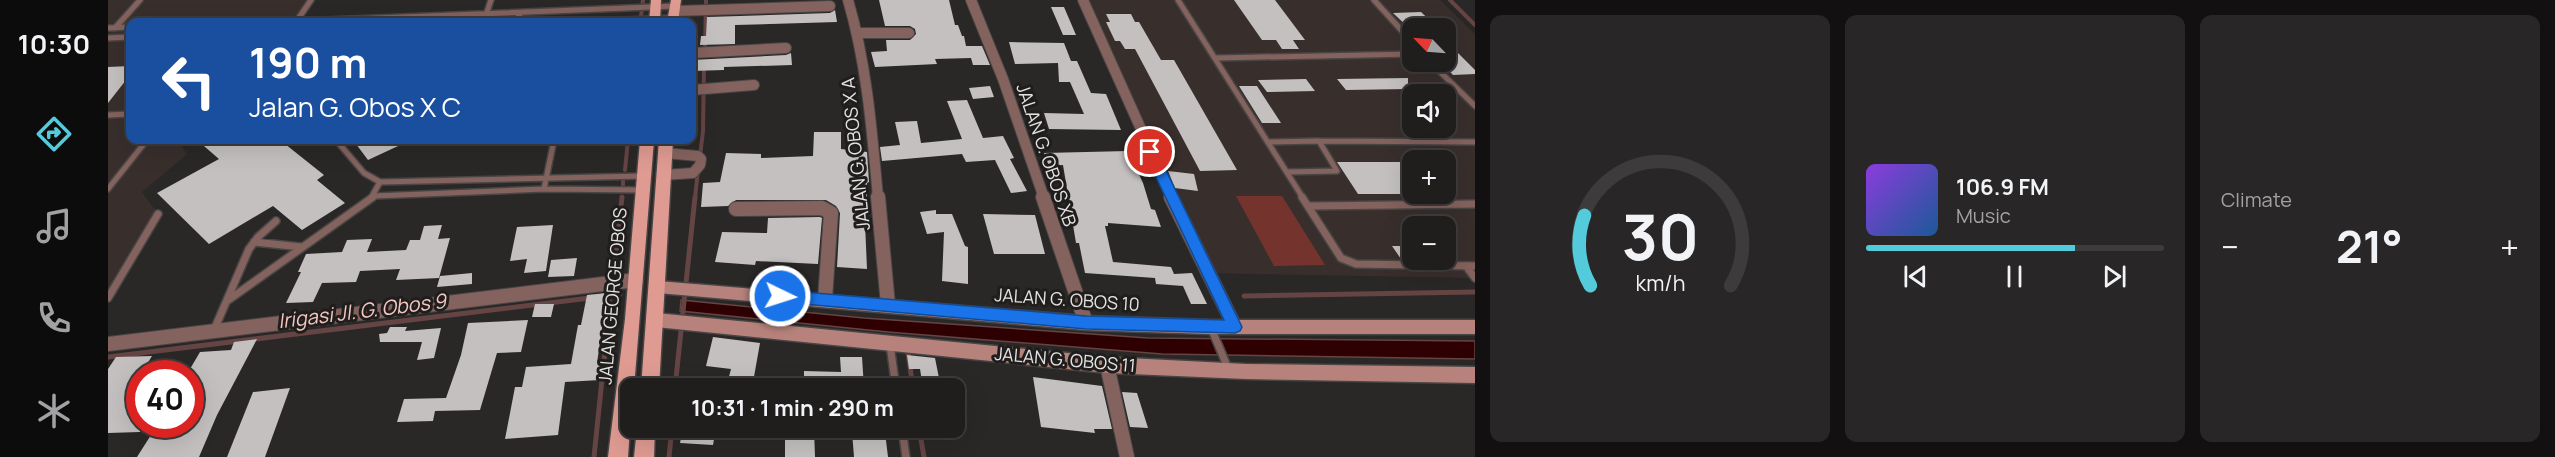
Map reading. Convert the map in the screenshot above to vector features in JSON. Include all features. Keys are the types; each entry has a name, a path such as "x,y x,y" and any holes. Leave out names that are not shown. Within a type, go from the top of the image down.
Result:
{"main road":[{"name":"JALAN GEORGE OBOS","path":"618,457 647,144"},
{"path":"653,378 670,321 658,287 666,146"},
{"path":"644,457 645,438"}],"street":[{"name":"JALAN G. OBOS X A","path":"848,0 857,33 869,103 888,305"},
{"name":"JALAN G. OBOS XB","path":"971,0 1003,79 1086,323"},
{"path":"1083,0 1159,171 1235,327"},
{"path":"675,12 830,6"},
{"path":"857,33 909,33"},
{"path":"696,53 786,48"},
{"path":"696,90 754,85"},
{"path":"664,175 694,173 699,170 701,159 666,146"},
{"path":"736,209 822,208 831,213 825,299"},
{"path":"108,344 636,280"},
{"name":"JALAN G. OBOS 10","path":"658,287 825,299 1213,334 1235,327 1475,327"},
{"name":"JALAN G. OBOS 11","path":"670,321 890,345 1107,365 1226,364 1475,375"},
{"path":"1107,365 1127,457"}],"lane":[{"path":"115,28 140,0"},
{"path":"299,18 311,0"},
{"path":"486,15 491,0"},
{"path":"1178,0 1341,258 1349,262 1475,266"},
{"path":"1374,0 1402,31"},
{"path":"611,18 655,12 675,12"},
{"path":"405,18 521,13 675,12"},
{"path":"517,18 521,13"},
{"path":"108,28 126,27"},
{"path":"108,38 126,37"},
{"path":"1216,58 1402,54"},
{"path":"1440,72 1475,106"},
{"path":"108,115 126,114"},
{"path":"1287,172 1337,171 1319,141"},
{"path":"1269,142 1475,142"},
{"path":"108,189 144,144"},
{"path":"339,144 364,173 380,182 545,177 644,183"},
{"path":"544,189 553,144"},
{"path":"227,301 349,216 374,196 380,182"},
{"path":"374,196 644,183"},
{"path":"1310,206 1475,204"},
{"path":"108,298 158,214"},
{"path":"214,330 246,255 254,242 276,222"},
{"path":"254,242 302,247"},
{"path":"1466,266 1475,278"},
{"path":"1213,334 1226,364"},
{"path":"890,345 895,378"},
{"path":"903,438 906,457"}],"shaded area":[{"path":"108,0 308,0 295,18 126,18 126,144 180,144 187,154 142,192 158,214 108,298"},
{"path":"1080,0 1440,0 1475,34 1475,278 1207,273"},
{"path":"1236,196 1282,196 1325,265 1274,266"},
{"path":"681,300 864,318 1148,338 1475,341 1475,359 1162,354 888,332 680,311"}],"building":[{"path":"879,0 949,0 955,25 958,25 964,36 966,46 982,46 990,65 973,65 971,58 935,59 937,64 875,67 871,52 887,51 886,40 910,40 916,34 915,29 910,26 885,26"},
{"path":"1234,0 1275,0 1305,40 1293,40 1299,49 1282,49 1276,40 1262,40"},
{"path":"1051,7 1064,7 1076,35 1063,35"},
{"path":"835,10 837,22 735,25 735,44 700,45 701,36 706,36 707,17 830,13"},
{"path":"1421,12 1427,18 1402,18 1402,21 1393,13"},
{"path":"1106,14 1131,14 1135,22 1139,22 1161,60 1174,60 1237,170 1200,171 1135,49 1125,49 1120,41 1115,41 1106,22 1110,22"},
{"path":"1009,42 1064,43 1071,61 1077,61 1091,93 1106,94 1121,130 1049,129 1044,113 1084,114 1070,82 1059,82 1058,63 1015,64"},
{"path":"1456,51 1475,70 1475,74 1453,75 1450,72 1456,72"},
{"path":"791,53 792,65 724,67 724,70 696,71 696,60"},
{"path":"126,66 126,80 108,103 108,67"},
{"path":"1408,78 1408,84 1402,84 1402,89 1346,90 1337,79"},
{"path":"1306,79 1315,91 1267,92 1258,80"},
{"path":"990,86 994,97 973,99 969,88"},
{"path":"1239,86 1257,86 1281,123 1262,123"},
{"path":"967,100 983,138 1003,136 1014,158 1010,159 1027,191 1011,193 995,160 966,162 962,154 882,161 880,147 900,145 895,122 917,121 921,143 962,139 947,101"},
{"path":"814,132 841,132 841,149 867,152 869,182 867,183 867,223 865,223 867,269 837,267 840,213 836,206 826,200 736,200 728,206 701,207 703,183 720,182 726,153 761,154 761,158 813,156"},
{"path":"202,144 285,144 324,175 317,180 345,203 302,230 273,206 209,244 157,193 219,159"},
{"path":"356,144 402,144 368,160"},
{"path":"1128,151 1143,183 1151,209 1155,210 1161,227 1108,223 1108,226 1105,226 1113,262 1171,267 1174,274 1192,273 1207,304 1191,304 1183,286 1156,284 1155,278 1085,273 1079,243 1076,243 1063,165 1049,166 1044,153"},
{"path":"1337,162 1402,162 1402,194 1358,194"},
{"path":"1168,171 1194,174 1198,191 1175,188"},
{"path":"936,210 936,214 952,214 965,246 968,247 968,284 942,281 944,232 927,234 920,212"},
{"path":"983,214 1035,215 1045,254 994,254"},
{"path":"768,218 822,218 818,264 756,261 755,265 715,262 722,232 767,233"},
{"path":"442,225 438,239 450,238 439,278 396,280 400,269 360,271 356,282 322,283 313,302 286,303 301,272 298,272 306,254 342,252 347,240 372,239 367,252 406,250 410,240 420,240 424,226"},
{"path":"553,225 546,271 524,273 527,259 510,261 517,227"},
{"path":"1392,246 1402,246 1401,259"},
{"path":"577,258 574,276 548,277 551,260"},
{"path":"472,273 472,284 437,287 440,276"},
{"path":"607,293 597,363 602,363 600,380 565,382 558,435 505,439 515,387 522,387 526,367 571,364 578,325 581,325 587,295"},
{"path":"535,304 554,304 551,317 532,317"},
{"path":"528,320 521,352 497,353 480,410 435,411 433,421 397,422 404,399 446,398 461,355 468,323"},
{"path":"390,327 407,327 405,331 441,328 434,358 417,360 422,342 380,342 379,334 387,333"},
{"path":"713,337 760,343 754,378 729,378 731,369 706,366"},
{"path":"257,339 217,415 199,457 137,457 149,438 204,438 204,360 195,360 200,352 231,350 234,342"},
{"path":"907,355 935,358 939,378 921,378 920,369 909,369"},
{"path":"152,356 150,360 126,360 126,432 108,433 108,369 116,357"},
{"path":"840,357 862,357 863,378 804,378 804,371 841,372"},
{"path":"1033,377 1102,386 1112,429 1094,429 1095,433 1041,427"},
{"path":"290,388 265,457 227,457 253,392"},
{"path":"1122,392 1137,393 1148,428 1130,427"},
{"path":"681,438 714,438 713,445 680,443"},
{"path":"785,438 814,438 815,457 785,457"},
{"path":"852,438 886,438 888,457 854,457"}],"waterway":[{"path":"641,16 643,0"},
{"path":"705,51 706,0"},
{"path":"1450,0 1475,25"},
{"path":"700,156 703,131 704,66"},
{"path":"625,170 628,144"},
{"path":"695,198 698,170"},
{"path":"614,271 622,197"},
{"path":"676,378 695,197"},
{"path":"1244,296 1475,292"},
{"name":"Irigasi Jl. G. Obos 9","path":"602,296 620,294"},
{"name":"Irigasi Jl. G. Obos 9","path":"108,357 590,298"},
{"path":"594,457 610,302"},
{"path":"908,353 912,378"},
{"path":"669,457 671,438"},
{"path":"921,438 924,457"}],"route":[{"path":"780,296 1086,323 1235,327 1150,152"}]}
